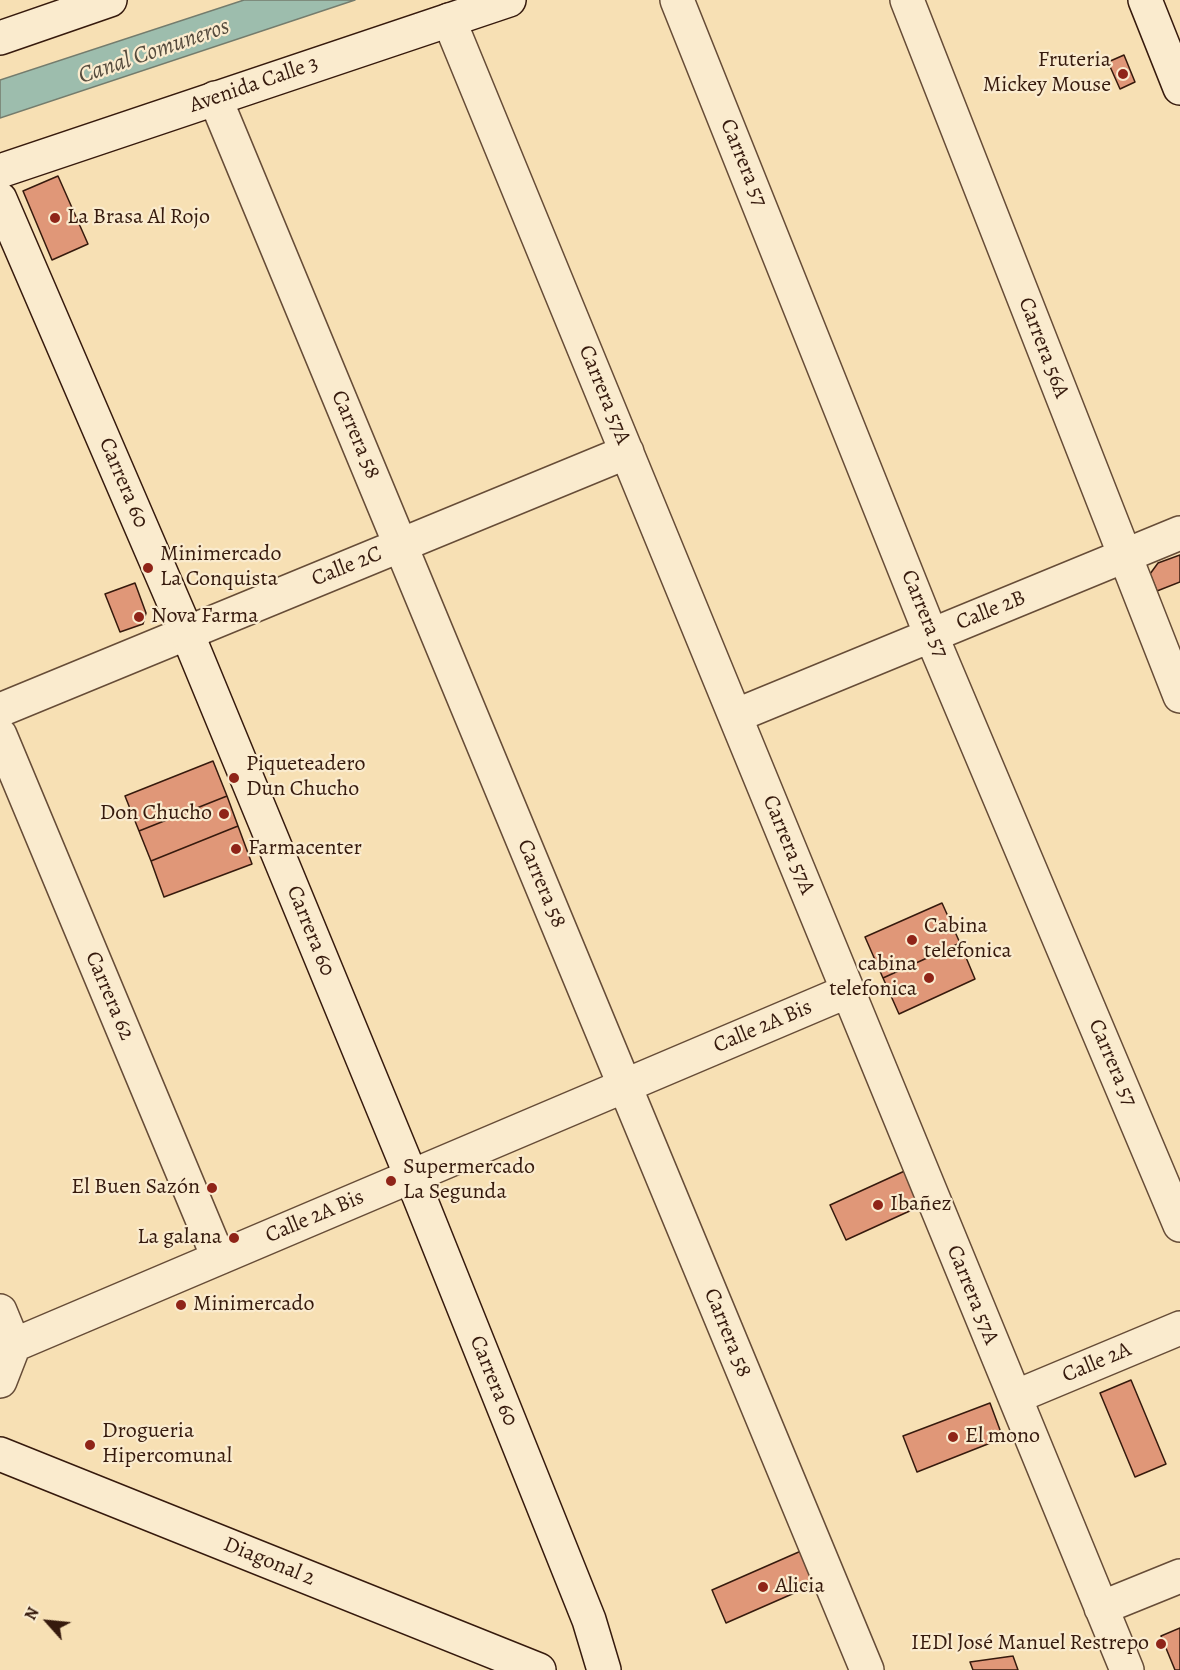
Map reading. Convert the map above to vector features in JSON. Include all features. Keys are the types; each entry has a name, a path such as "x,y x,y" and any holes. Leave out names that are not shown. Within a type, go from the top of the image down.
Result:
{"street":[{"path":"0,38 110,0"},
{"name":"Avenida Calle 3","path":"0,171 509,0"},
{"name":"Carrera 57","path":"677,0 932,635 1180,1225"},
{"name":"Carrera 56A","path":"907,0 1180,696"},
{"path":"1144,0 1180,88"},
{"name":"Carrera 57A","path":"449,20 1127,1670"},
{"name":"Carrera 58","path":"215,98 867,1670"},
{"name":"Carrera 60","path":"0,199 187,633 411,1176 589,1620 604,1670"},
{"name":"Calle 2C","path":"0,710 627,452"},
{"name":"Calle 2B","path":"735,716 1180,533"},
{"name":"Carrera 62","path":"0,735 218,1257"},
{"name":"Calle 2A Bis","path":"14,1345 848,991"},
{"path":"0,1311 14,1345 0,1381"},
{"name":"Calle 2A","path":"1014,1397 1180,1328"},
{"name":"Diagonal 2","path":"0,1454 539,1670"},
{"path":"1101,1608 1180,1576"}],"water":[{"name":"Canal Comuneros","path":"244,0 355,0 0,118 0,80"}],"building":[{"path":"1124,55 1135,82 1120,89 1108,62"},
{"name":"La Brasa Al Rojo","path":"58,176 88,244 52,260 23,191"},
{"path":"1180,555 1180,582 1157,591 1150,574 1158,563"},
{"path":"135,583 146,613 143,624 120,632 105,594"},
{"path":"213,761 227,796 139,831 125,796"},
{"path":"227,796 238,826 151,861 139,831"},
{"path":"238,826 252,864 164,897 151,861"},
{"name":"Cabina telefonica","path":"942,903 960,943 883,978 865,937"},
{"name":"cabina telefonica","path":"960,943 975,979 899,1014 883,978"},
{"name":"Ibañez","path":"909,1169 925,1204 846,1240 830,1205"},
{"path":"1131,1380 1166,1464 1135,1477 1100,1393"},
{"name":"El mono","path":"990,1403 1003,1438 917,1472 903,1436"},
{"name":"Alicia","path":"801,1551 815,1584 726,1623 712,1590"},
{"path":"1180,1628 1180,1670 1175,1670 1161,1636"},
{"path":"1013,1656 1018,1670 973,1670 970,1662"}],"place":[{"name":"Fruteria Mickey Mouse","path":"1123,74"},
{"name":"La Brasa Al Rojo","path":"55,218"},
{"name":"Minimercado La Conquista","path":"148,568"},
{"name":"Nova Farma","path":"139,617"},
{"name":"Piqueteadero Dun Chucho","path":"234,778"},
{"name":"Don Chucho","path":"224,814"},
{"name":"Farmacenter","path":"236,849"},
{"name":"Cabina telefonica","path":"912,940"},
{"name":"cabina telefonica","path":"929,978"},
{"name":"Supermercado La Segunda","path":"391,1181"},
{"name":"El Buen Sazón","path":"212,1188"},
{"name":"Ibañez","path":"878,1205"},
{"name":"La galana","path":"234,1238"},
{"name":"Minimercado","path":"181,1305"},
{"name":"El mono","path":"953,1437"},
{"name":"Drogueria Hipercomunal","path":"90,1445"},
{"name":"Alicia","path":"763,1587"},
{"name":"IEDl José Manuel Restrepo","path":"1161,1644"}]}
